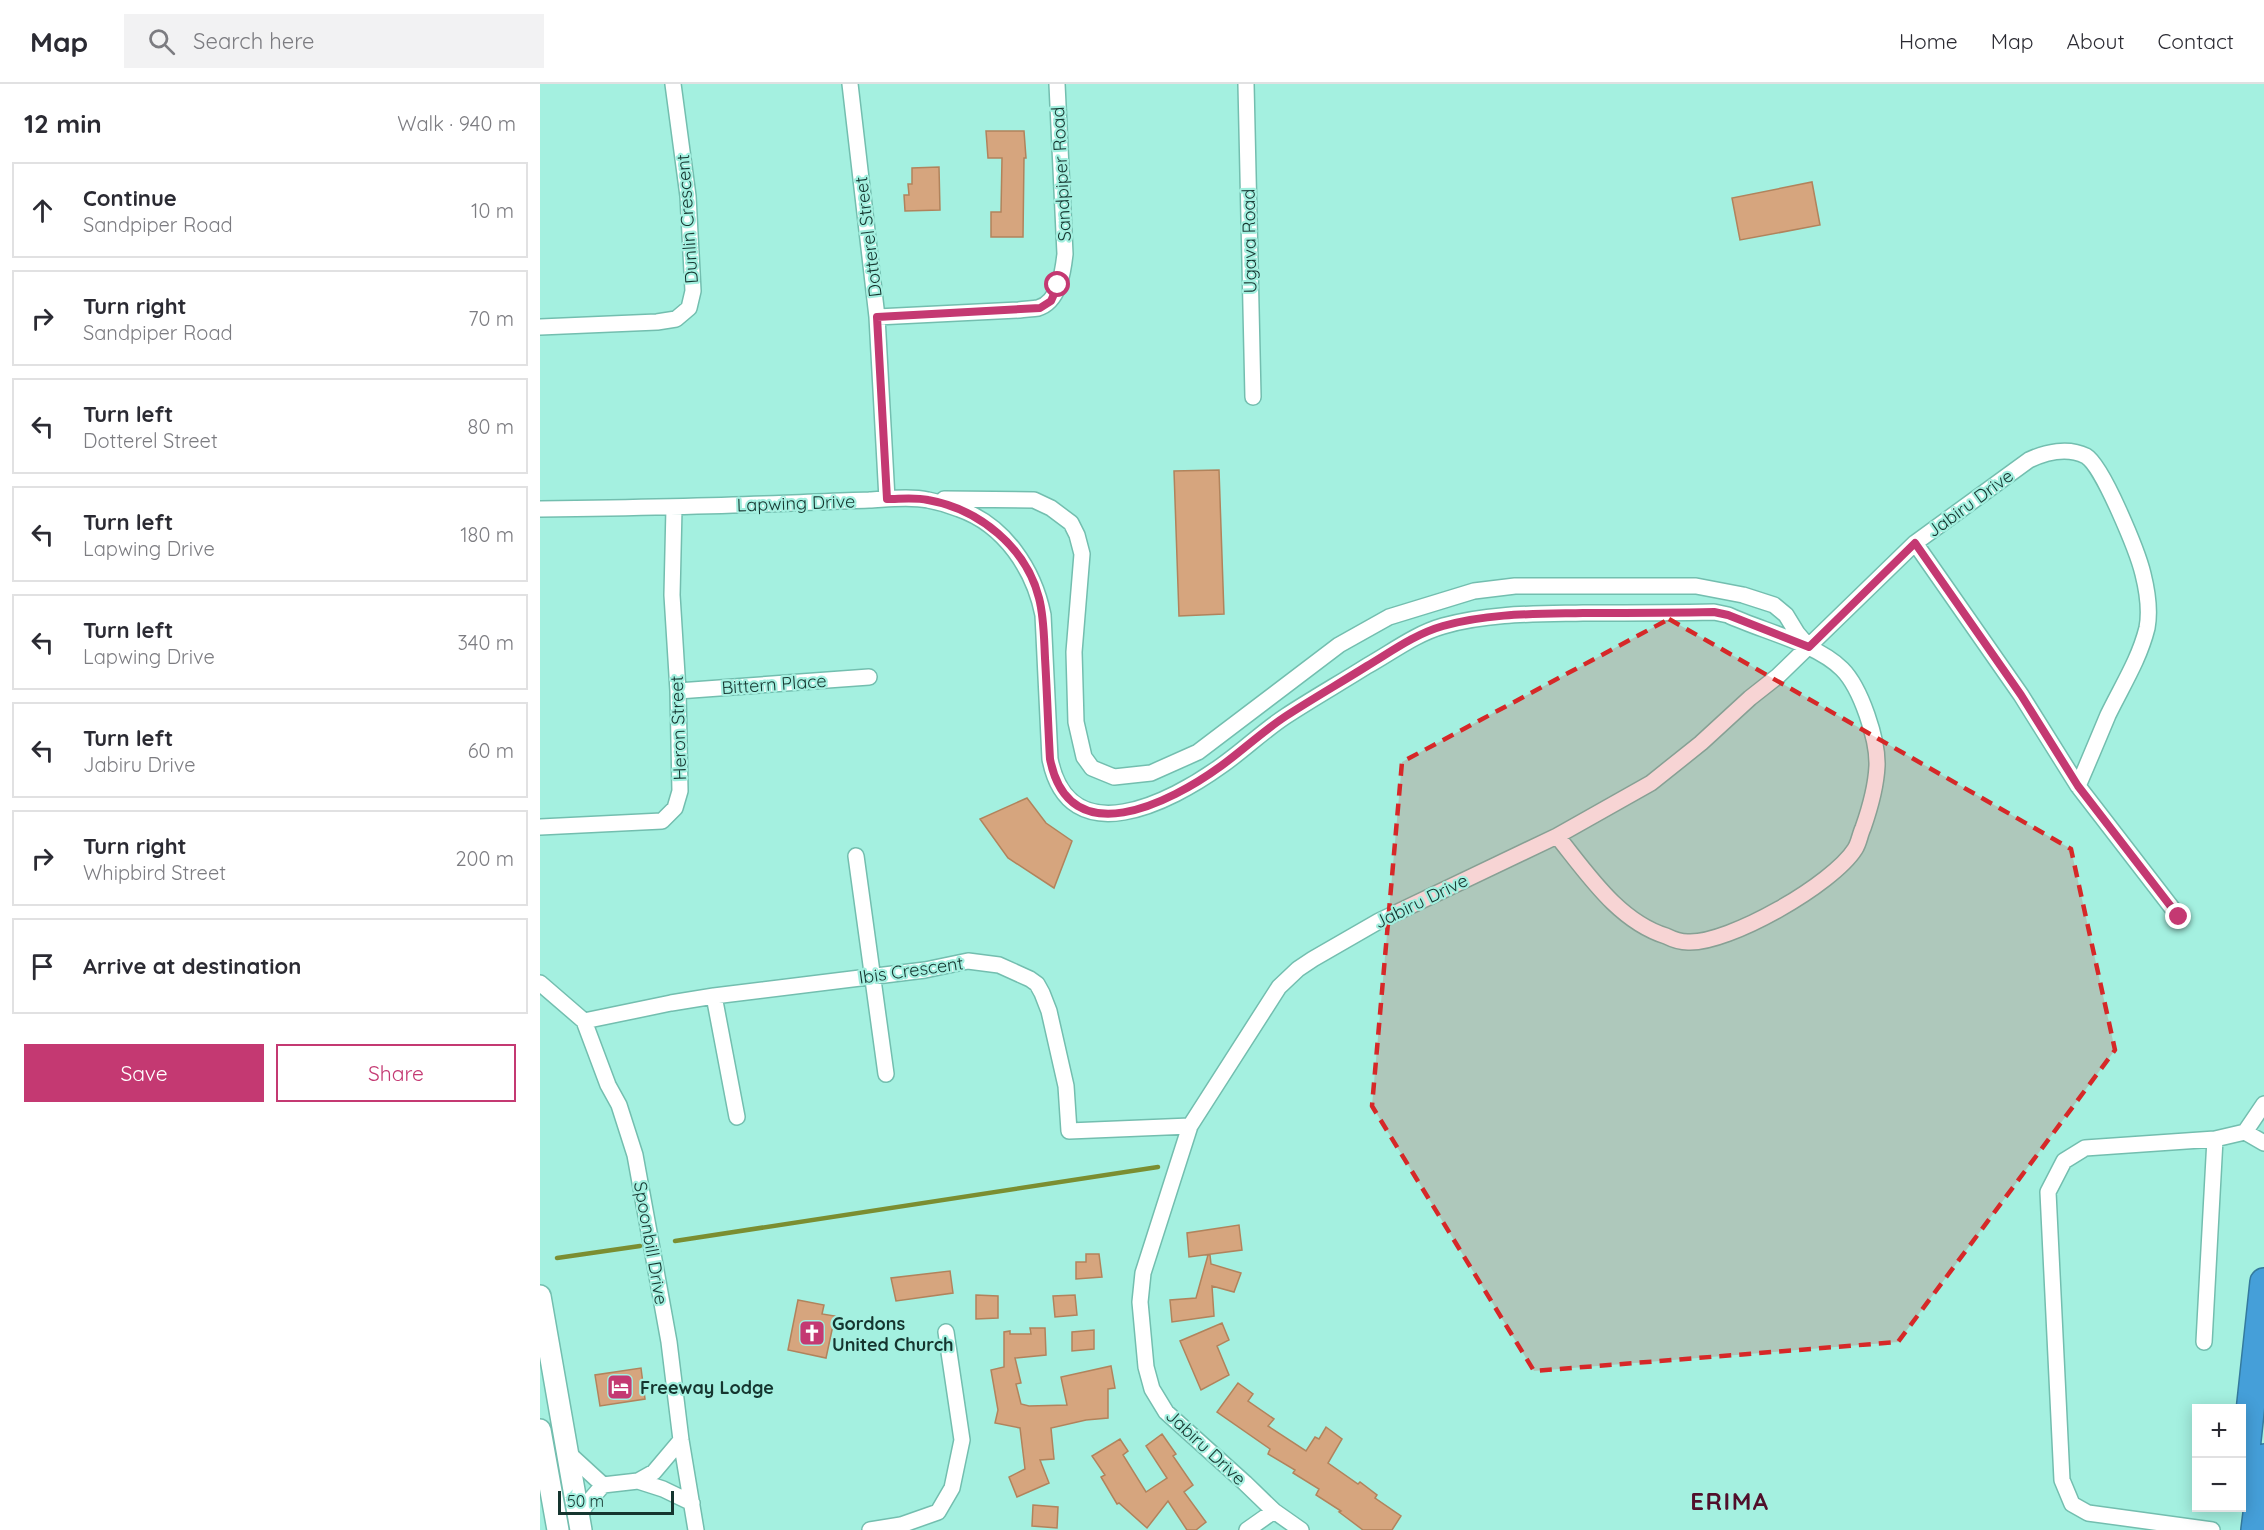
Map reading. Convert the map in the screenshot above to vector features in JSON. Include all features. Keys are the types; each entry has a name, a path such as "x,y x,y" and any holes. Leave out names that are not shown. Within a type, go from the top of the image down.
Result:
{"highway":[{"path":"2244,1458 2264,1282"},
{"path":"2255,1530 2264,1458"},
{"path":"2236,1530 2238,1512"}],"main road":[{"path":"540,1296 580,1524"},
{"path":"540,1430 558,1530"}],"street":[{"name":"Dunlin Crescent","path":"540,327 657,322 676,319 689,308 693,291 688,196 673,84"},
{"name":"Dotterel Street","path":"850,84 877,317 887,499"},
{"name":"Sandpiper Road","path":"877,317 1019,310 1040,308 1051,301 1063,273 1065,254 1057,84"},
{"name":"Ugava Road","path":"1246,84 1253,398"},
{"name":"Jabiru Drive","path":"1301,1530 1274,1511 1166,1412 1152,1389 1146,1366 1140,1302 1143,1272 1190,1126 1279,987 1298,969 1379,921 1557,836 1651,783 1701,743 1809,647 1915,543 2029,460 2044,453 2057,451 2088,457 2098,469 2135,548 2143,574 2148,625 2130,674 2109,713 2078,786"},
{"name":"Lapwing Drive","path":"540,508 674,508 927,499 961,509 991,527 1015,552 1029,572 1039,597 1043,615 1050,759 1055,781 1080,808 1110,814 1149,806 1186,789 1221,767 1284,717 1417,636 1442,626 1507,614 1714,612 1728,615 1809,647"},
{"path":"927,499 1034,500 1051,508 1071,523 1082,554 1074,652 1076,722 1084,757 1092,768 1114,777 1151,773 1198,752 1339,645 1389,618 1474,591 1515,586 1696,586 1774,604 1786,615 1809,647 1843,669 1860,696 1871,727 1877,765 1872,802 1855,849 1826,880 1781,908 1718,938 1688,942 1664,936 1632,918 1599,888 1557,836"},
{"name":"Heron Street","path":"540,827 662,821 675,808 680,791 678,691 672,595 674,508"},
{"path":"1915,543 2021,695 2078,786 2179,917"},
{"name":"Bittern Place","path":"678,691 869,677"},
{"path":"856,856 886,1074"},
{"name":"Ibis Crescent","path":"584,1021 714,996 968,962 999,965 1037,984 1049,1011 1066,1086 1069,1131 1190,1126"},
{"name":"Spoonbill Drive","path":"540,983 584,1021 608,1085 619,1105 635,1155 669,1342 681,1440 696,1530"},
{"path":"714,996 737,1117"},
{"path":"2212,1530 2088,1512 2072,1504 2062,1480 2048,1192 2064,1161 2085,1148 2215,1139 2245,1132 2264,1104"},
{"path":"2245,1132 2264,1143"},
{"path":"2204,1342 2215,1139"},
{"path":"870,1530 901,1525 938,1512 952,1488 962,1440 946,1332"},
{"path":"580,1524 585,1506 603,1485 638,1481 654,1472 681,1440"},
{"path":"567,1452 603,1485"},
{"path":"638,1481 663,1489 692,1503"},
{"path":"1247,1530 1274,1511"}],"highlighted area":[{"path":"1669,619 2071,849 2115,1050 1898,1342 1534,1371 1372,1106 1402,762"}],"building":[{"path":"986,131 1024,131 1026,158 1024,158 1023,237 991,237 991,212 1001,212 1002,158 988,158"},
{"path":"939,167 940,210 905,211 904,195 909,195 908,184 912,184 912,168"},
{"path":"1812,182 1820,225 1740,240 1732,198"},
{"path":"1219,470 1224,614 1179,616 1174,471"},
{"path":"1027,798 1046,823 1072,841 1054,888 1008,858 980,819"},
{"path":"1239,1225 1242,1250 1189,1257 1187,1233"},
{"path":"1086,1254 1099,1254 1102,1277 1076,1279 1076,1262 1086,1262"},
{"path":"1208,1255 1210,1255 1211,1264 1241,1273 1234,1292 1212,1286 1214,1316 1172,1322 1170,1300 1196,1298"},
{"path":"950,1271 953,1293 896,1301 891,1278"},
{"path":"976,1295 998,1296 998,1318 976,1319"},
{"path":"1075,1295 1077,1315 1055,1317 1053,1296"},
{"name":"Gordons United Church","path":"798,1300 824,1305 822,1314 835,1316 826,1358 788,1350"},
{"path":"1222,1323 1229,1340 1217,1346 1229,1375 1201,1390 1180,1341"},
{"path":"1030,1328 1045,1328 1046,1355 1015,1358 1021,1383 1016,1384 1021,1404 1029,1406 1067,1405 1061,1377 1111,1366 1115,1388 1108,1389 1108,1418 1086,1420 1051,1428 1054,1459 1040,1460 1049,1483 1017,1497 1009,1477 1025,1469 1020,1428 995,1423 998,1410 991,1370 1004,1367 1004,1332 1031,1334"},
{"path":"1094,1330 1094,1349 1072,1351 1072,1332"},
{"name":"Freeway Lodge","path":"641,1368 645,1399 600,1406 595,1375"},
{"path":"1238,1383 1253,1394 1248,1401 1274,1419 1268,1426 1306,1451 1315,1437 1319,1439 1326,1427 1342,1439 1328,1463 1358,1484 1360,1482 1377,1495 1375,1498 1401,1516 1392,1530 1363,1530 1339,1512 1341,1511 1316,1495 1319,1489 1293,1473 1295,1470 1268,1454 1270,1449 1217,1412"},
{"path":"1162,1434 1176,1454 1173,1456 1193,1485 1184,1492 1206,1522 1196,1530 1187,1530 1168,1501 1147,1528 1119,1503 1117,1504 1101,1477 1105,1475 1092,1456 1120,1439 1128,1451 1123,1455 1146,1492 1167,1478 1146,1446"},
{"path":"1033,1505 1058,1507 1057,1528 1032,1526"}],"waterway":[{"path":"675,1241 1158,1167"},
{"path":"557,1258 640,1246"}],"place":[{"name":"Gordons United Church","path":"812,1333"},
{"name":"Freeway Lodge","path":"620,1387"}],"district":[{"name":"ERIMA","path":"1730,1501"}],"route":[{"path":"1058,285 1051,301 1040,308 877,317 887,499 927,499 973,515 998,533 1029,572 1043,615 1050,759 1053,773 1055,781 1066,796 1080,808 1102,814 1122,813 1149,806 1186,789 1221,767 1284,717 1417,636 1442,626 1507,614 1714,612 1728,615 1809,647 1915,543 2021,695 2078,786 2179,917"}]}
